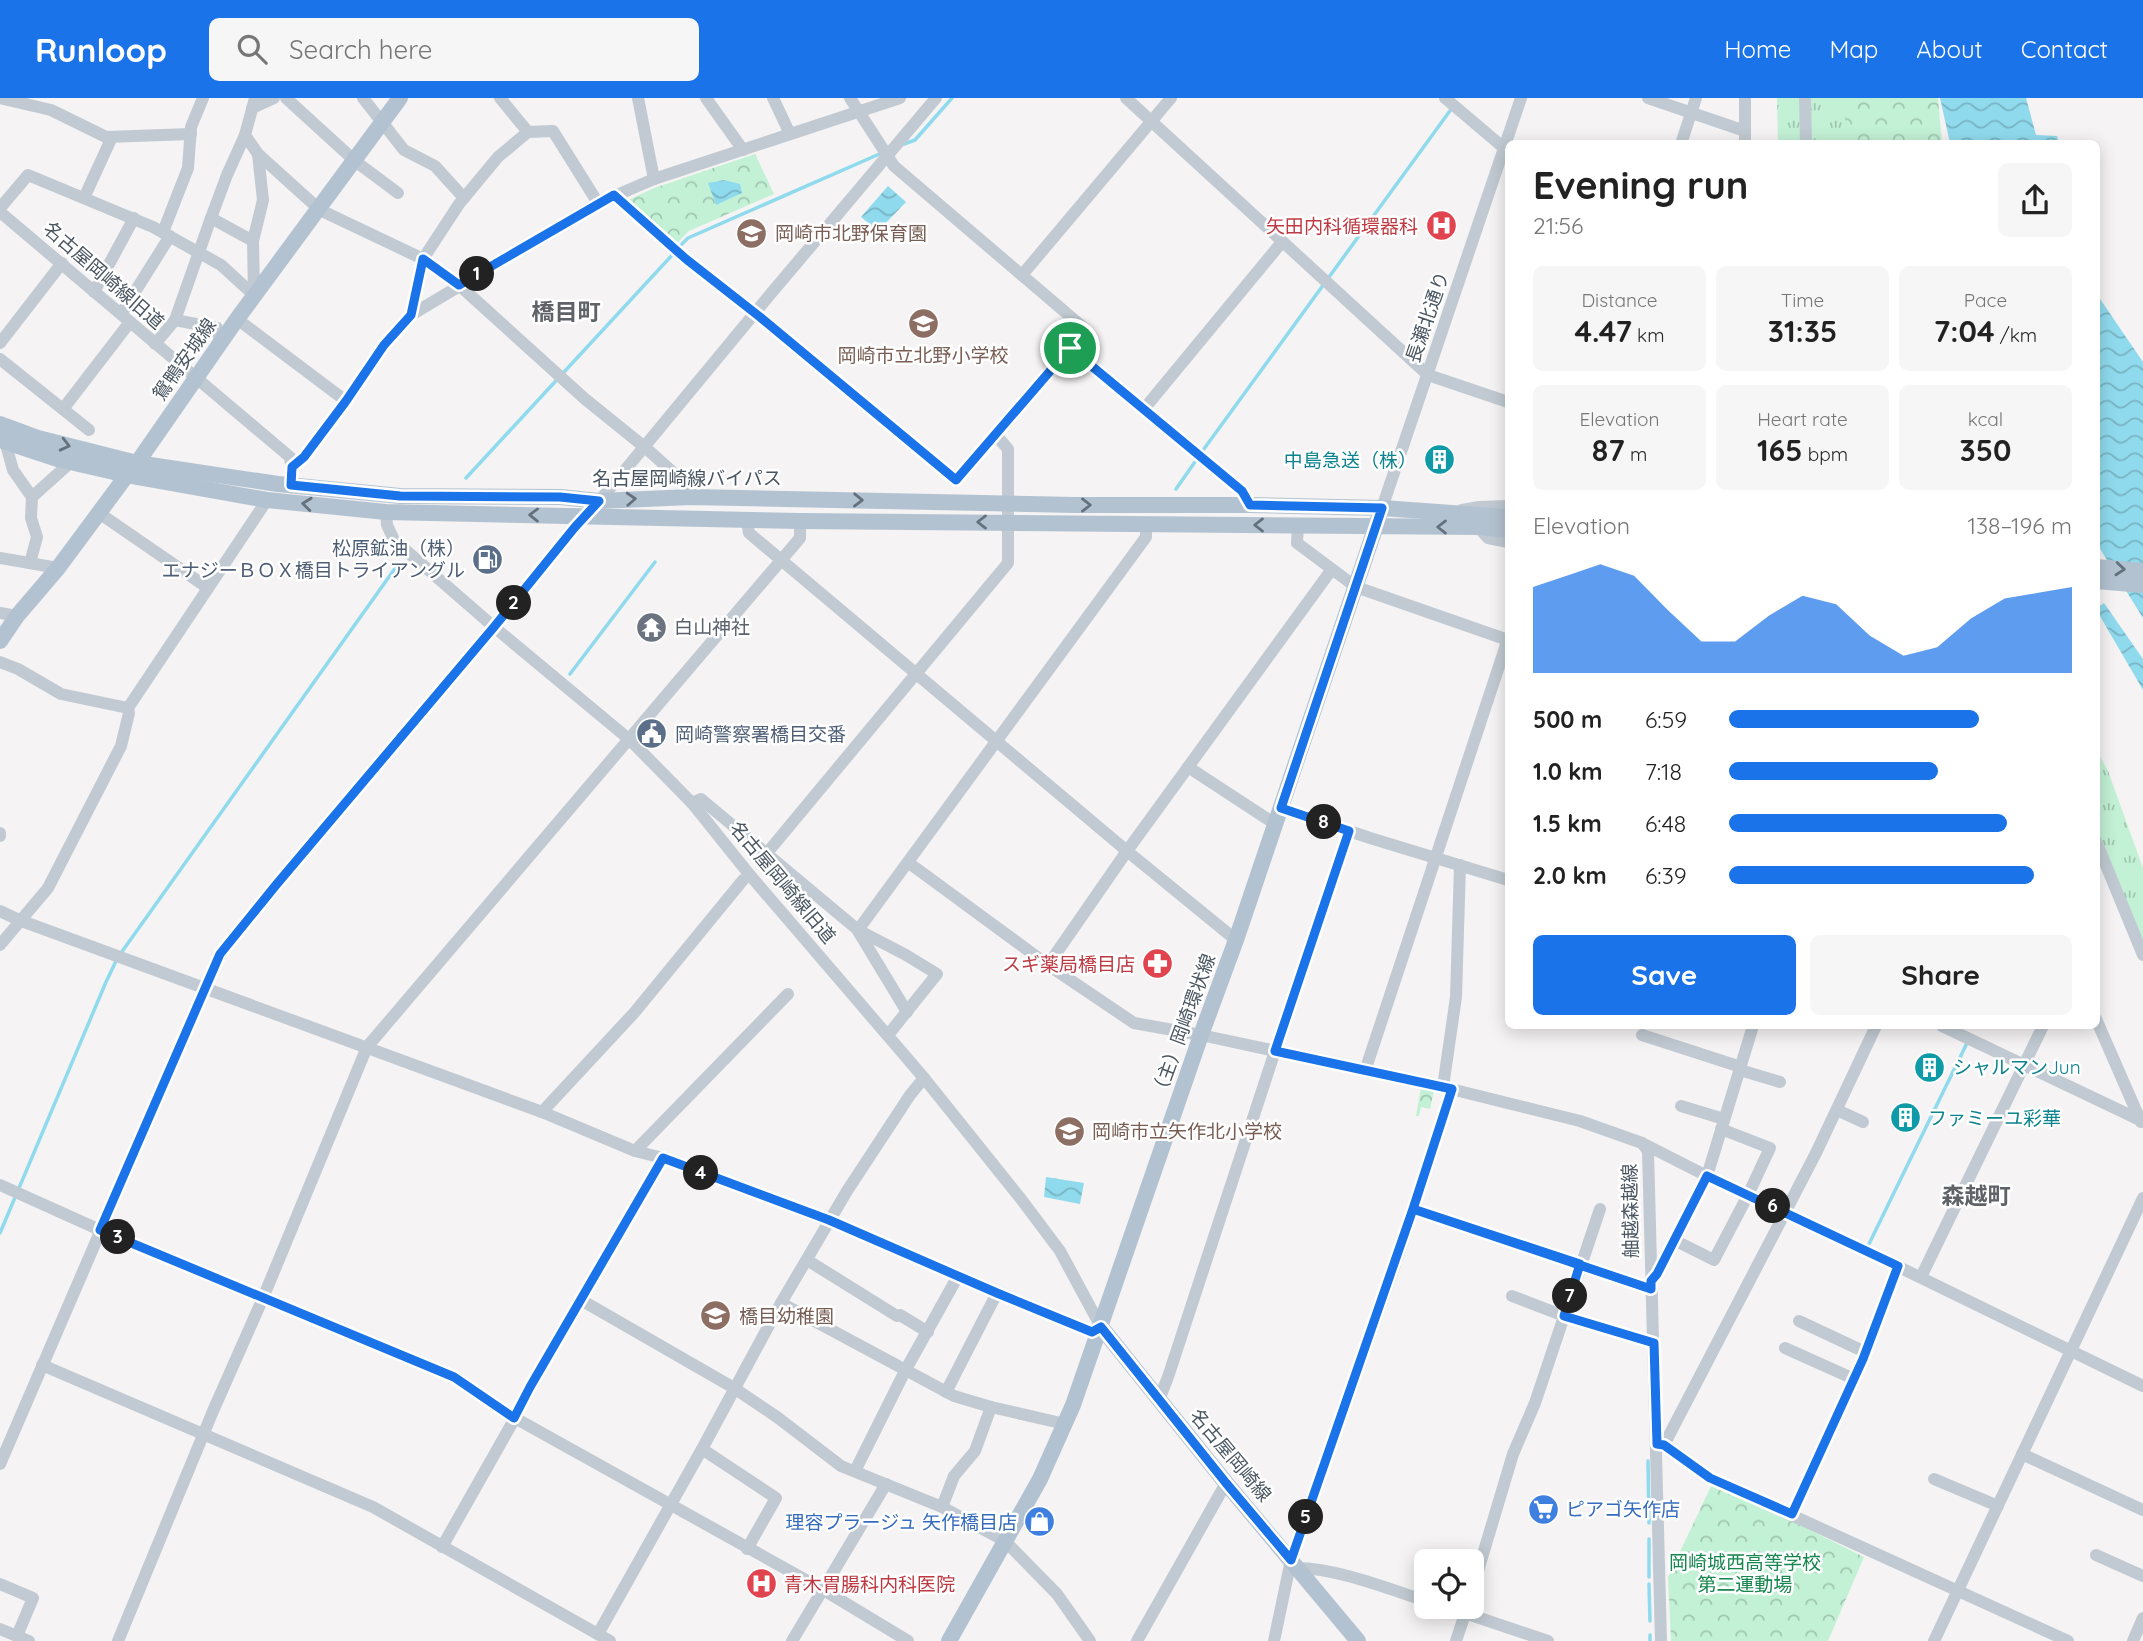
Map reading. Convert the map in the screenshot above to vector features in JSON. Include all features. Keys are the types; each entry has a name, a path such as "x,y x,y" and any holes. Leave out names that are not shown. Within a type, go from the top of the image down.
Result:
{"main road":[{"name":"鴛鴨安城線","path":"0,641 132,469 254,295 320,210 400,98"},
{"name":"名古屋岡崎線バイパス","path":"0,424 132,469 267,500 386,512 800,521 1376,527"},
{"name":"名古屋岡崎線バイパス","path":"2,440 71,462 400,496 560,497 599,501 691,496 1008,504 1382,508"},
{"path":"1382,508 1505,516"},
{"name":"（主）岡崎環状線","path":"949,1641 1040,1479 1065,1424 1236,940 1382,508"},
{"path":"1376,527 1478,527 1505,530"},
{"path":"2100,567 2143,571"},
{"path":"2100,581 2143,585"},
{"name":"名古屋岡崎線","path":"1101,1327 1158,1400 1358,1641"}],"street":[{"path":"0,98 51,110 106,137 191,134"},
{"path":"63,409 126,318 166,234 188,168 191,127 203,98"},
{"path":"155,344 175,320 211,218 245,135 254,103 274,98"},
{"path":"286,98 355,161 398,193"},
{"path":"363,98 404,150 435,166 464,198"},
{"path":"500,98 528,132"},
{"path":"638,98 654,179"},
{"path":"706,98 744,150"},
{"path":"773,98 790,134"},
{"path":"614,195 686,259 956,480 1085,329 894,166 850,98"},
{"path":"291,485 292,467 304,457 384,345 411,315 614,195 654,179 900,98"},
{"path":"1126,98 1428,375 1505,401"},
{"path":"1022,275 1171,98"},
{"path":"1445,98 1505,148"},
{"name":"長瀬北通り","path":"1509,140 1521,98"},
{"path":"1648,98 1691,113 1745,137 1745,98"},
{"path":"1682,140 1696,98"},
{"path":"1805,98 1806,140"},
{"path":"0,1464 220,954 886,156 928,101"},
{"path":"411,315 423,259 464,198 498,157 528,132 553,131 598,204"},
{"path":"245,135 258,154 320,210 423,259 459,285 585,399 688,486 691,496"},
{"path":"84,198 112,137"},
{"name":"長瀬北通り","path":"1382,508 1505,152"},
{"path":"254,295 253,241 263,200 258,154"},
{"path":"0,210 28,175 134,218 166,234 221,265 254,295"},
{"name":"名古屋岡崎線旧道","path":"0,210 290,457 292,467"},
{"path":"94,292 134,218"},
{"path":"211,218 253,241"},
{"path":"1144,409 1282,242"},
{"path":"0,343 61,263"},
{"path":"237,319 346,401"},
{"path":"175,320 218,328 220,343"},
{"path":"1070,348 1242,491 1250,505"},
{"path":"0,359 89,430"},
{"path":"768,853 1008,563 1008,449 995,434"},
{"path":"2,440 13,470 32,497 31,518 37,537 30,563"},
{"path":"32,497 71,462"},
{"path":"0,945 48,888 121,746 128,708 267,500"},
{"path":"1455,512 1479,507 1505,506"},
{"name":"名古屋岡崎線旧道","path":"386,512 387,525 394,540 630,740 692,803 749,874 924,1078 1021,1199 1060,1251 1101,1327"},
{"path":"99,513 208,588"},
{"path":"747,520 749,533 997,743 1236,940"},
{"path":"118,1641 368,1047 782,561 800,538 800,521"},
{"path":"858,930 1146,537 1146,524"},
{"path":"1298,525 1297,543 1356,587 1505,638"},
{"path":"1478,527 1488,538 1505,541"},
{"path":"0,558 58,568"},
{"path":"1048,965 1127,851 1332,569"},
{"path":"0,613 18,616"},
{"path":"1365,1071 1505,648"},
{"path":"0,662 19,668 61,694 128,708"},
{"path":"1188,767 1275,824"},
{"path":"692,803 701,799 858,930 937,974 888,1035"},
{"path":"1281,808 1505,879"},
{"path":"1158,1400 1168,1377 1349,831"},
{"path":"2100,851 2143,955"},
{"path":"909,863 1048,965 1134,1023 1448,1088 1580,1121 1642,1143 2143,1386"},
{"path":"1275,1641 1294,1564 1413,1209 1448,1088 1456,997 1460,865"},
{"path":"542,1112 634,1013 744,880"},
{"path":"0,911 204,989 542,1112 635,1151 663,1158 829,1220 1092,1332 1101,1327"},
{"path":"858,930 907,1012"},
{"path":"635,1151 788,994"},
{"path":"2100,1028 2141,1123"},
{"path":"1413,1209 1651,1285 1707,1176 1753,1029"},
{"path":"1875,1029 1837,1110 1661,1445 1710,1478 2068,1641"},
{"path":"1948,1029 2141,1123"},
{"path":"1921,1277 2041,1029"},
{"path":"1642,1035 1780,1082"},
{"path":"598,1634 829,1220 910,1095 924,1078"},
{"path":"1674,1240 1714,1260 1770,1147 1681,1106"},
{"path":"1837,1110 1863,1122"},
{"name":"舳越森越線","path":"1642,1143 1648,1151 1651,1285 1661,1445 1661,1641"},
{"path":"442,1546 530,1387 663,1158"},
{"path":"0,1185 100,1230 454,1377 514,1418 822,1589 908,1641"},
{"path":"1934,1641 2143,1198"},
{"path":"1484,1551 1513,1454 1535,1403 1600,1209"},
{"path":"807,1259 897,1316 900,1315 928,1332"},
{"path":"1792,1514 1854,1380 1898,1266"},
{"path":"855,1471 905,1371 958,1276"},
{"path":"946,1392 997,1293"},
{"path":"1512,1296 1564,1316 1654,1343"},
{"path":"581,1300 734,1388 841,1466 942,1507 1005,1541 1057,1594 1090,1641"},
{"path":"781,1303 954,1396 991,1408 1065,1424"},
{"path":"1799,1321 1865,1352"},
{"path":"1785,1348 1854,1380"},
{"path":"42,1365 373,1507 610,1641"},
{"path":"942,1507 954,1476 975,1451 991,1408"},
{"path":"702,1449 776,1498 747,1549"},
{"path":"2022,1454 2143,1510"},
{"path":"1934,1479 1997,1506"},
{"path":"1138,1641 1226,1483"},
{"path":"792,1641 886,1484"},
{"path":"2096,1555 2143,1576"},
{"path":"1294,1564 1414,1597"},
{"path":"0,1584 33,1598 23,1638 0,1629"},
{"path":"1484,1617 1548,1641"},
{"path":"2133,1641 2143,1618"},
{"path":"1456,1641 1463,1619"}],"green space":[{"path":"1777,98 1845,98 1845,140 1778,140"},
{"path":"1845,98 1938,98 1942,140 1845,140"},
{"path":"755,154 774,194 689,231 674,246 622,203 654,188"},
{"path":"2100,756 2108,771 2143,868 2143,948 2100,840"},
{"path":"1421,1087 1434,1090 1430,1109 1421,1107 1419,1116 1416,1116"},
{"name":"岡崎城西高等学校 第二運動場","path":"1713,1482 1864,1557 1828,1641 1671,1641 1668,1577"}],"water":[{"path":"1940,98 2026,98 2036,135 2057,136 2058,140 1949,140"},
{"path":"724,180 740,184 742,193 716,205 708,183"},
{"path":"888,186 906,202 878,231 861,217"},
{"path":"2100,299 2143,362 2143,618 2100,549"},
{"path":"2104,603 2143,659 2143,690 2100,616 2100,606"},
{"path":"1046,1177 1084,1183 1080,1204 1044,1197"}],"waterway":[{"path":"904,144 915,140 952,98"},
{"path":"1201,453 1452,108"},
{"path":"679,247 688,238 884,152"},
{"path":"466,478 674,253"},
{"path":"1176,489 1197,459"},
{"path":"570,674 655,562"},
{"path":"121,953 396,567"},
{"path":"0,1233 117,959"},
{"path":"1867,1248 1968,1041"},
{"path":"1648,1461 1649,1523"},
{"path":"1649,1539 1649,1577"},
{"path":"1649,1584 1650,1621"},
{"path":"1650,1635 1650,1641"}],"place":[{"name":"矢田内科循環器科","path":"1441,226"},
{"name":"岡崎市北野保育園","path":"752,233"},
{"name":"岡崎市立北野小学校","path":"923,324"},
{"name":"中島急送（株）","path":"1440,460"},
{"name":"松原鉱油（株） エナジーＢＯＸ橋目トライアングル","path":"488,559"},
{"name":"白山神社","path":"651,627"},
{"name":"岡崎警察署橋目交番","path":"652,734"},
{"name":"スギ薬局橋目店","path":"1158,964"},
{"name":"シャルマンJun","path":"1930,1067"},
{"name":"ファミーユ彩華","path":"1905,1118"},
{"name":"岡崎市立矢作北小学校","path":"1069,1131"},
{"name":"橋目幼稚園","path":"716,1316"},
{"name":"ピアゴ矢作店","path":"1543,1509"},
{"name":"理容プラージュ 矢作橋目店","path":"1040,1522"},
{"name":"青木胃腸科内科医院","path":"761,1584"}],"district":[{"name":"橋目町","path":"566,312"},
{"name":"森越町","path":"1976,1196"}],"route":[{"path":"1070,348 956,480 686,259 614,195 459,285 423,259 411,315 384,345 304,457 292,467 291,485 400,496 560,497 599,501 220,954 100,1230 454,1377 514,1418 663,1158 829,1220 1092,1332 1101,1327 1291,1560 1413,1209 1580,1264 1651,1289 1651,1281 1707,1176 1898,1266 1863,1359 1792,1514 1710,1478 1664,1445 1657,1444 1654,1343 1564,1316 1580,1264 1496,1236 1413,1209 1452,1089 1275,1051 1349,831 1281,808 1382,508 1250,505 1242,491 1070,348"}]}
